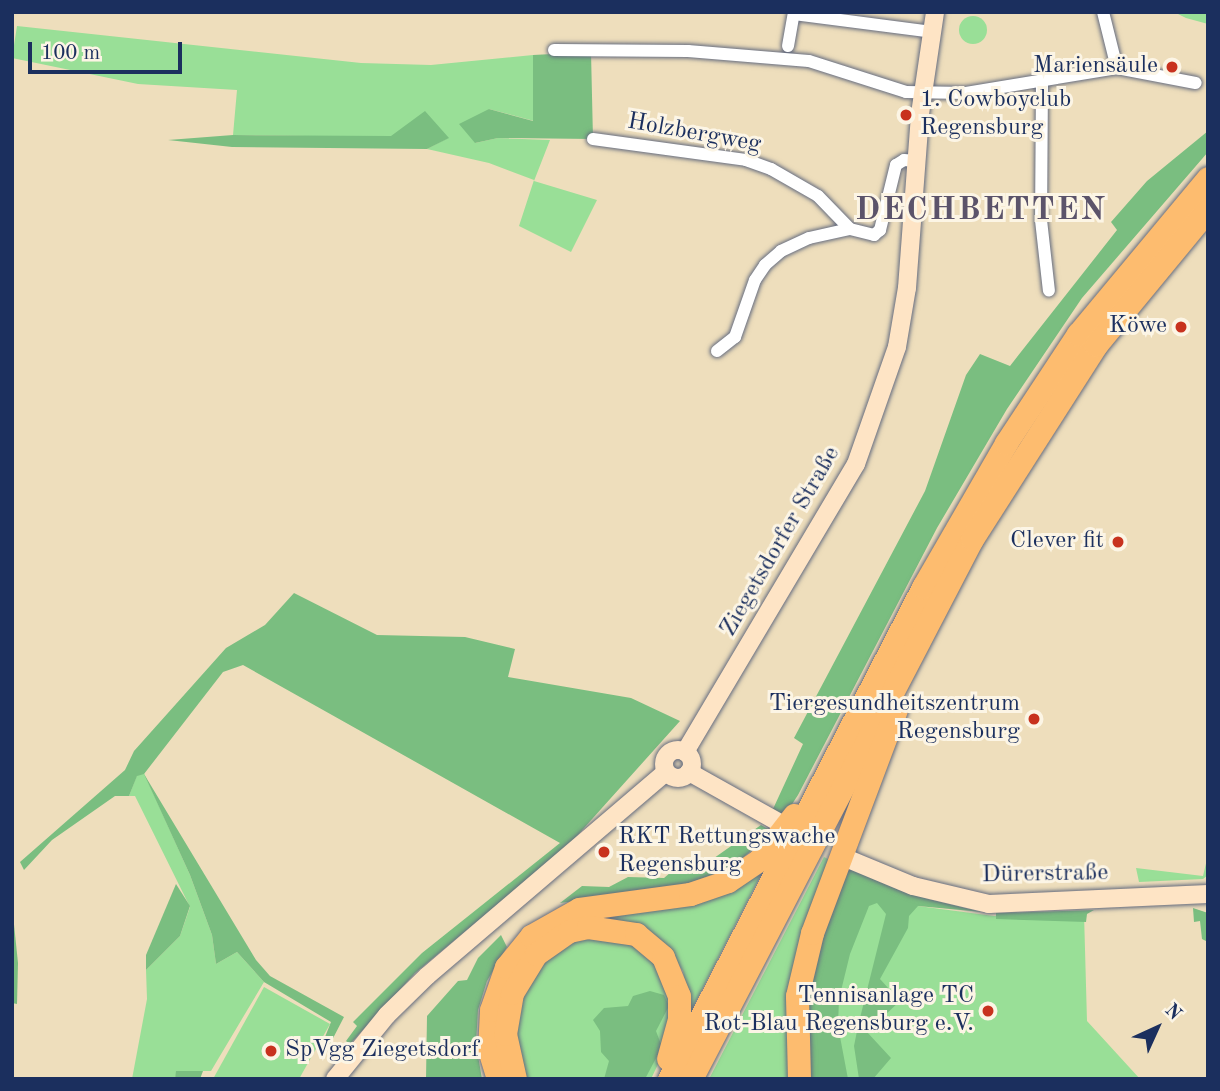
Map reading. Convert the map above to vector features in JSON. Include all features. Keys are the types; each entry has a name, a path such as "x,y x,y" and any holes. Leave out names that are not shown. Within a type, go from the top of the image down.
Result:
{"highway":[{"path":"668,1079 950,538 1035,396 1078,334 1208,178"},
{"path":"691,1079 942,594 1049,411 1184,235 1208,209"},
{"path":"1184,235 1208,226"},
{"path":"799,1079 797,996 811,933 865,785 935,627 942,594"},
{"path":"498,1079 489,1050 491,1010 506,967 531,936 579,909 690,894 728,881 760,860 821,783"},
{"path":"514,1079 507,1056 506,1016 524,970 536,954 569,931 605,926 636,934 652,945 674,976 679,1019 659,1079"}],"street":[{"name":"Ziegetsdorfer Straße","path":"685,752 856,464 897,347 907,288 916,161 935,12"},
{"path":"1103,12 1117,68"},
{"path":"788,46 794,13 932,33"},
{"path":"554,50 688,51 809,61 906,92 966,93 1117,68 1196,83"},
{"path":"1042,82 1040,198 1049,291"},
{"name":"Holzbergweg","path":"593,139 746,160 772,169 818,196 850,229"},
{"path":"717,351 735,337 755,280 765,265 781,251 809,238 850,229 874,235 880,230 896,165 904,160 916,161"},
{"path":"335,1079 387,1015 427,976 666,772 666,756 675,750 685,752 692,761 690,772 680,778 666,772"},
{"path":"690,772 780,823"},
{"name":"Dürerstraße","path":"849,859 913,886 989,904 1208,894"}],"green space":[{"path":"1174,12 1208,12 1208,24 1186,18"},
{"path":"973,16 983,20 987,30 983,40 973,44 963,40 959,30 963,20"},
{"path":"17,26 361,63 431,65 533,55 534,121 489,109 475,143 498,138 550,140 534,181 597,200 571,252 519,226 534,180 489,163 427,149 448,138 233,135 237,90 138,84 12,58"},
{"path":"591,52 593,139 498,138 475,143 459,124 489,109 533,121 533,55"},
{"path":"425,111 449,138 427,149 232,147 168,140 233,135 391,136"},
{"path":"1208,131 1208,152 1082,298 1007,409 937,528 798,795 785,815 773,809 803,744 794,738 925,491 966,375 980,354 1010,366 1117,230 1111,222 1147,181"},
{"path":"294,593 377,635 465,637 515,649 508,677 631,698 680,721 567,847 415,973 350,1044 346,1041 357,1026 353,1022 422,953 560,843 243,665 223,672 144,774 137,776 129,796 115,796 52,840 24,870 20,862 125,770 134,751 226,648 265,625"},
{"path":"144,773 190,875 212,935 216,964 237,952 264,982 211,1071 177,1071 175,1079 132,1079 147,999 146,970 180,936 190,907 135,796 129,796 137,775"},
{"path":"144,774 256,960 270,976 344,1017 329,1046 323,1042 331,1022 264,982 237,952 216,964 212,935 190,875"},
{"path":"761,825 773,832 732,867 680,887 560,903 582,886 609,887 628,877 664,878 678,866 689,870 698,860 707,863"},
{"path":"1208,855 1208,875 1203,879 1139,882 1136,868 1203,876"},
{"path":"824,857 828,859 790,1079 709,1079"},
{"path":"845,863 883,880 918,906 994,916 1084,913 1087,1021 1140,1079 807,1079"},
{"path":"766,865 690,1013 683,971 666,947 565,920"},
{"path":"844,865 928,899 982,912 918,906 909,916 908,928 880,979 900,1001 867,1032 891,1058 873,1079 859,1079 854,1046 886,914 877,903 869,906 850,954 839,999 838,1026 848,1079 807,1079 810,966"},
{"path":"176,884 190,906 180,936 146,970 146,955"},
{"path":"12,905 18,963 17,1004 12,1003"},
{"path":"1193,908 1208,913 1208,942 1202,939 1200,921 1194,922"},
{"path":"1094,910 1087,914 1086,922 996,919 996,913"},
{"path":"501,935 507,947 487,981 478,1010 476,1044 482,1079 426,1079 427,1016 458,981 467,980 478,958"},
{"path":"576,936 640,945 671,983 672,1035 651,1079 523,1079 512,1043 517,998 537,964"},
{"name":"SpVgg Ziegetsdorf","path":"264,987 330,1024 299,1079 213,1079"},
{"path":"650,991 664,995 669,1006 656,1031 662,1047 645,1079 604,1079 609,1061 601,1052 600,1031 593,1020 604,1008 628,1006 633,996"},
{"path":"176,1071 203,1071 200,1079 175,1079"}],"place":[{"name":"Mariensäule","path":"1172,67"},
{"name":"1. Cowboyclub Regensburg","path":"906,115"},
{"name":"Köwe","path":"1181,327"},
{"name":"Clever fit","path":"1118,542"},
{"name":"Tiergesundheitszentrum Regensburg","path":"1034,719"},
{"name":"RKT Rettungswache Regensburg","path":"604,852"},
{"name":"Tennisanlage TC Rot-Blau Regensburg e.V.","path":"988,1011"},
{"name":"SpVgg Ziegetsdorf","path":"271,1051"}],"district":[{"name":"DECHBETTEN","path":"981,211"}]}
